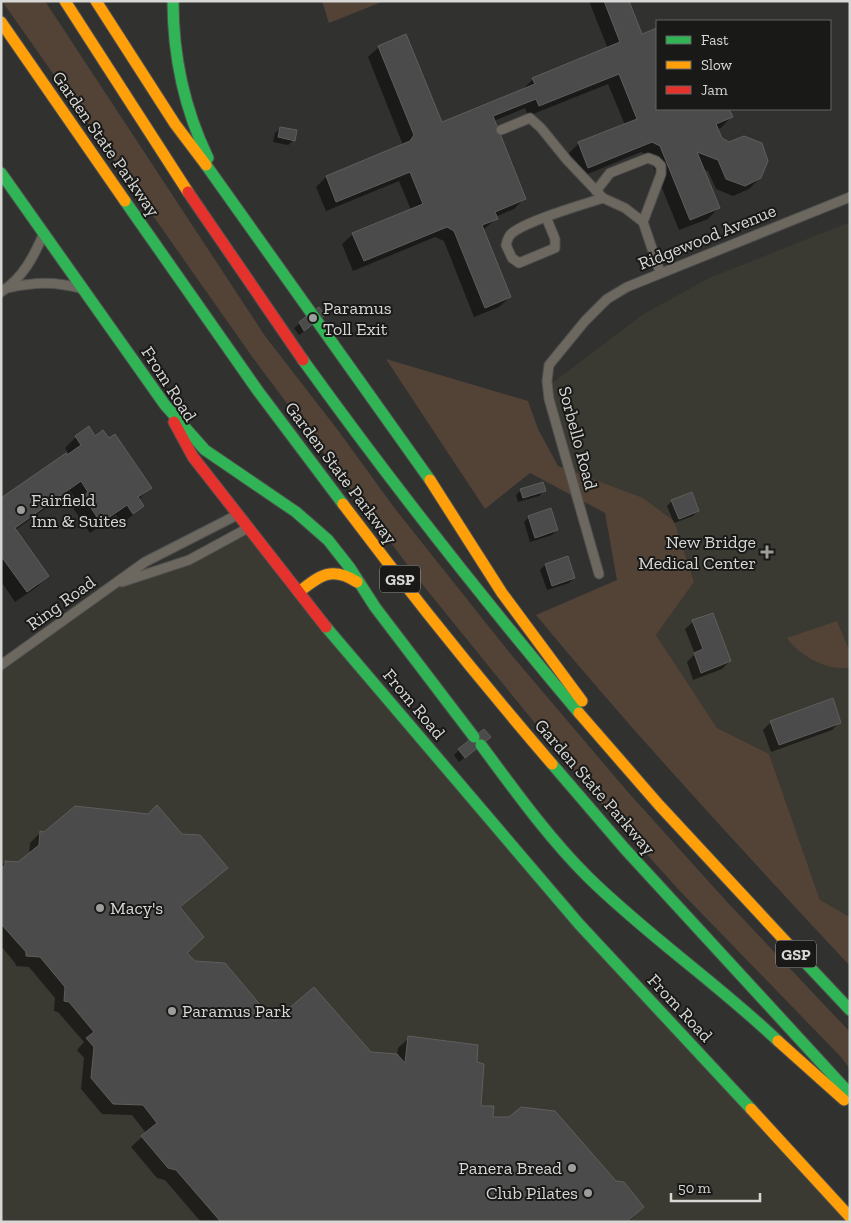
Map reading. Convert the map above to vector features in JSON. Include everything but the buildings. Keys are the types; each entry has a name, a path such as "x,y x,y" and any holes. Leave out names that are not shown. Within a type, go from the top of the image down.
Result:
{"main road":[{"name":"Garden State Parkway","path":"65,1 205,218 316,377 393,481 556,686 743,898 850,1010"},
{"path":"96,1 175,124 227,193 422,467 510,606 560,670 640,783"},
{"path":"173,1 173,39 183,94 203,148 227,193"},
{"name":"Garden State Parkway","path":"1,22 258,391 450,643 625,849 850,1094"},
{"name":"From Road","path":"1,173 165,405 193,457 299,592 488,820 579,924 850,1217"},
{"path":"165,405 205,450 317,529 338,553 375,607 538,820 588,877 650,933 738,1004 813,1075 850,1105"},
{"path":"299,592 316,578 332,572 345,574 360,585"}],"street":[{"path":"501,130 530,118 603,198 625,208 643,222 660,272"},
{"path":"596,190 610,173 648,158 656,161 661,166 661,174 643,222"},
{"name":"Ridgewood Avenue","path":"585,321 607,299 627,287 660,272 850,197"},
{"path":"546,217 555,239 555,248 519,263 512,258 506,244 509,235 519,228 546,217 603,198"},
{"path":"4,290 32,259 44,232"},
{"path":"4,290 40,282 59,283 83,289"},
{"name":"Sorbello Road","path":"585,321 549,365 547,381 549,399 599,574"},
{"name":"Ring Road","path":"1,665 145,562 237,515"},
{"path":"115,584 189,560 248,528"}],"shaded area":[{"path":"2,1 45,1 265,336 337,429 396,510 509,652 627,791 728,903 850,1032 850,1069 840,1056 677,888 590,791 418,579 253,358"},
{"path":"322,1 384,1 329,23"},
{"name":"New Bridge Medical Center","path":"850,222 850,917 820,900 769,754 717,728 656,635 694,582 569,471 547,387 642,315 709,278"},
{"path":"386,359 528,401 538,429 558,466 643,498 674,521 694,582 656,635 717,728 769,754 820,900 850,917 850,966 651,749 536,615 617,580 605,513 530,473 485,509"},
{"path":"248,528 495,827 850,1222 1,1222 1,665 115,584 182,563"},
{"path":"837,621 850,652 849,668 832,667 815,661 799,651 787,638"}],"traffic: fast":[{"path":"173,1 175,42 186,101 208,158"},
{"path":"206,165 430,480"},
{"path":"1,173 165,405"},
{"path":"125,201 258,391 343,504"},
{"path":"303,360 438,539 579,713"},
{"path":"165,405 205,450 296,512 328,540 350,568 375,607 474,737"},
{"path":"326,627 579,924 751,1109"},
{"path":"481,745 546,830 588,877 634,919 731,999 778,1041"},
{"path":"552,764 625,849 850,1094"},
{"path":"787,943 850,1010"}],"traffic: slow":[{"path":"65,1 188,192"},
{"path":"96,1 175,124 206,165"},
{"path":"1,22 125,201"},
{"path":"430,480 502,593 582,701"},
{"path":"343,504 445,636 552,764"},
{"path":"299,592 313,581 326,575 340,574 357,582"},
{"path":"579,713 659,805 787,943"},
{"path":"778,1041 844,1100"},
{"path":"751,1109 850,1217"}],"traffic: jam":[{"path":"188,192 303,360"},
{"path":"174,422 193,457 326,627"}],"place":[{"name":"Paramus Toll Exit","path":"313,318"},
{"name":"Fairfield Inn & Suites","path":"21,510"},
{"name":"New Bridge Medical Center","path":"767,552"},
{"name":"Macy's","path":"100,908"},
{"name":"Paramus Park","path":"172,1011"},
{"name":"Panera Bread","path":"572,1168"},
{"name":"Club Pilates","path":"588,1193"}]}
